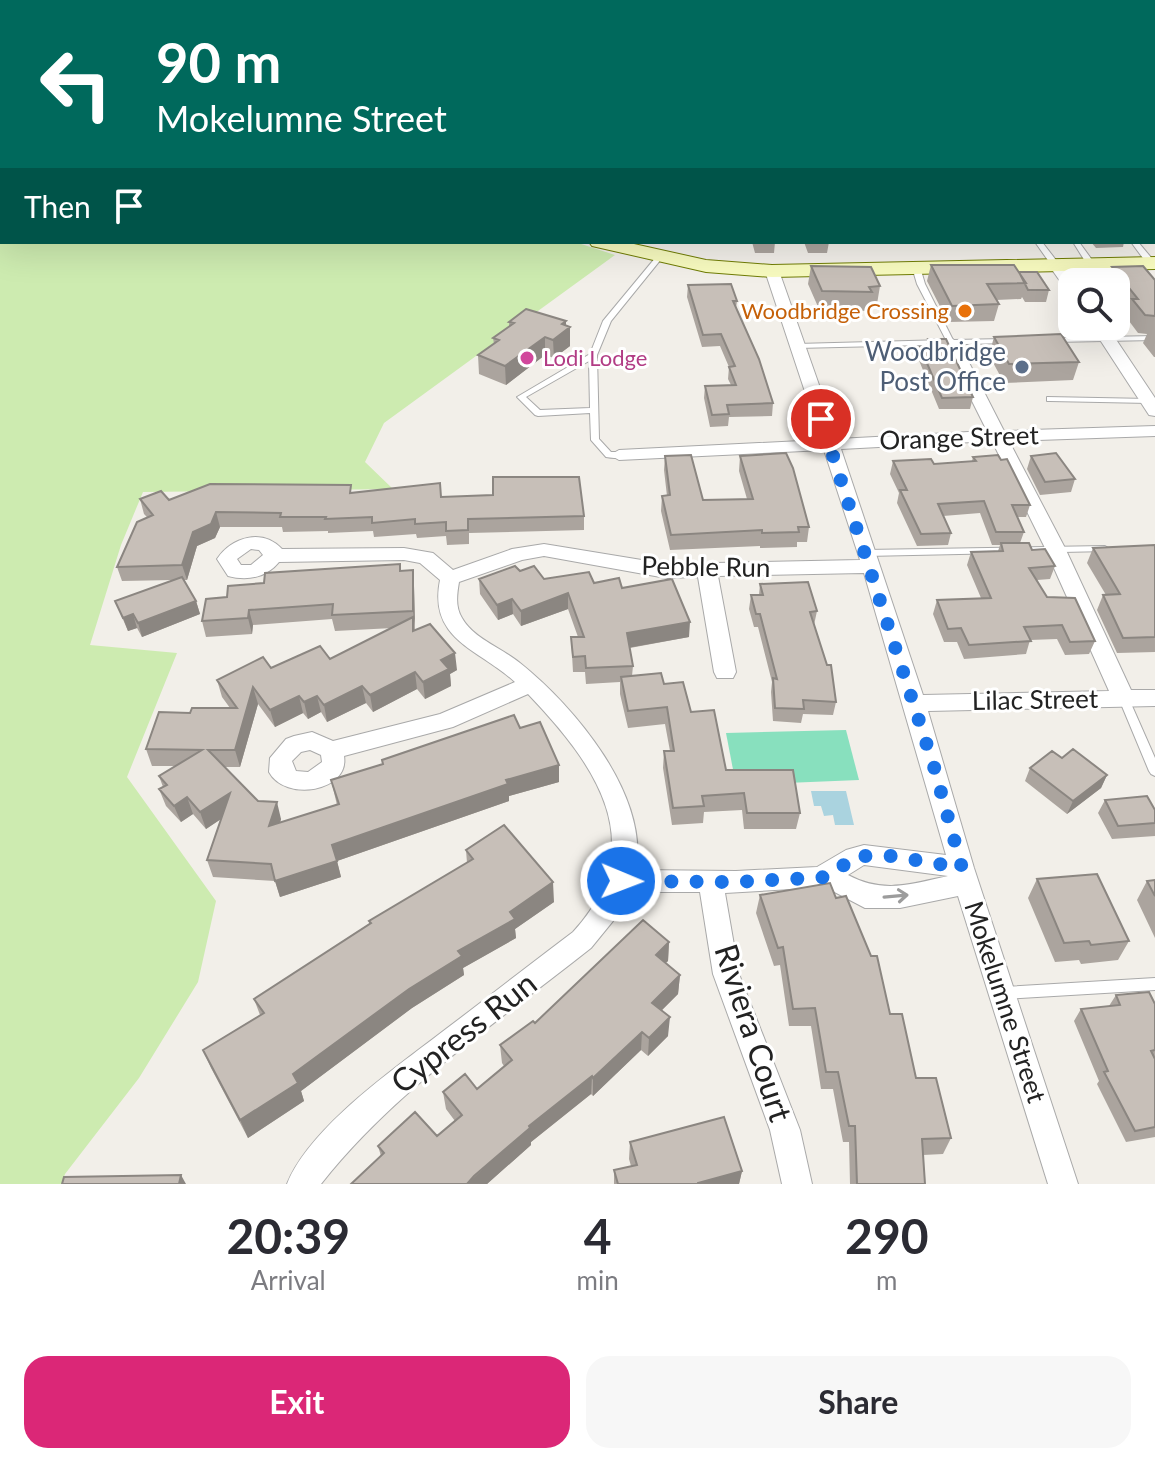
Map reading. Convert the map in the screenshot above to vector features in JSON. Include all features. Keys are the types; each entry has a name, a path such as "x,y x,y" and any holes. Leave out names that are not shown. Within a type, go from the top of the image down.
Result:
{"main road":[{"path":"607,244 658,258 733,269 772,271 1153,263"}],"street":[{"path":"1055,264 1058,268"},
{"name":"Mokelumne Street","path":"772,271 869,560 1063,1184"},
{"path":"1109,340 1152,406"},
{"path":"951,343 1055,548 1124,699"},
{"name":"Orange Street","path":"619,455 830,443 1155,431"},
{"name":"Pebble Run","path":"450,578 519,554 544,550 573,553 631,567 707,571 869,560"},
{"path":"273,556 404,554 426,558 450,578"},
{"path":"707,571 725,672"},
{"name":"Cypress Run","path":"302,1184 341,1135 377,1100 570,952 607,910 621,881 626,858 624,836 612,794 563,718 531,684 501,659 474,643 456,625 447,608 450,578"},
{"path":"332,750 445,721 531,684"},
{"name":"Lilac Street","path":"914,703 1155,698"},
{"path":"829,877 855,856 892,856 965,876"},
{"path":"621,881 711,882 829,877 865,897 900,897 965,876"},
{"name":"Riviera Court","path":"711,882 725,972 781,1116 795,1164 797,1184"}],"lane":[{"path":"1040,244 1055,264"},
{"path":"1077,244 1091,264"},
{"path":"1136,244 1153,263"},
{"path":"619,455 609,455 595,440 593,355 607,321 658,258"},
{"path":"916,267 921,284 951,343"},
{"path":"1130,335 1155,338"},
{"path":"1045,340 1058,338"},
{"path":"797,346 1014,341"},
{"path":"593,355 521,397 538,413 593,410"},
{"path":"1050,399 1152,406"},
{"path":"869,560 1055,548 1110,549"},
{"path":"1124,699 1155,771"},
{"path":"1002,993 1155,984"}],"green space":[{"path":"0,244 581,244 615,255 384,423 365,462 393,489 143,492 121,545 90,645 177,653 127,777 216,901 198,982 139,1078 65,1174 62,1184 0,1184"},
{"path":"846,730 859,780 736,785 726,733"}],"water":[{"path":"811,791 846,791 854,825 835,825 833,815 824,816 821,806 814,806"}],"building":[{"path":"931,265 1014,265 1026,283 987,284 999,304 952,306"},
{"path":"811,266 871,267 880,286 869,287 872,292 822,291"},
{"path":"1143,266 1155,280 1155,316 1145,315 1132,299 1138,299 1130,289 1130,268 1112,267"},
{"path":"1019,272 1037,272 1049,290 1028,290"},
{"path":"731,284 737,301 733,301 759,359 773,403 727,405 729,414 712,415 705,386 736,385 729,367 735,366 721,334 703,335 688,285"},
{"path":"526,309 566,321 562,324 570,327 553,340 545,337 505,366 478,355 499,340 493,338 514,323 509,322"},
{"path":"1058,334 1058,340 1065,340 1079,362 1009,364 994,337"},
{"path":"928,339 946,339 973,397 942,398 920,347 931,347"},
{"path":"786,453 809,527 798,527 799,532 762,533 762,530 671,535 662,496 670,495 665,456 691,455 703,500 753,499 740,456"},
{"path":"1056,453 1075,479 1045,482 1031,456"},
{"path":"998,455 1001,460 1007,459 1030,505 1012,505 1024,532 996,532 984,501 938,504 951,533 921,534 900,490 907,490 893,461 931,459 934,464 976,461 973,457"},
{"path":"493,477 579,477 584,516 468,519 468,530 446,531 446,522 415,524 415,519 372,523 372,517 325,519 280,517 281,513 216,512 211,524 193,532 182,565 117,567 137,522 153,515 140,499 161,491 169,500 210,484 351,485 350,493 440,483 441,497 493,495"},
{"path":"1001,543 1029,543 1032,550 1045,549 1055,566 1029,568 1047,597 1075,598 1095,641 1070,642 1062,625 1024,627 1031,641 969,645 961,628 948,629 937,600 991,598 971,552 1003,551"},
{"path":"1155,545 1155,637 1123,638 1103,595 1120,594 1093,548"},
{"path":"400,564 400,571 413,570 413,611 332,615 333,604 249,610 248,618 202,621 206,599 227,597 228,586 264,583 265,573"},
{"path":"515,566 520,571 534,566 544,579 589,572 594,583 619,578 622,588 672,579 690,622 627,633 633,666 586,668 585,656 573,657 571,637 584,637 568,593 521,611 512,599 497,605 479,579"},
{"path":"182,577 196,601 138,623 133,614 123,618 115,601"},
{"path":"808,582 817,611 810,612 827,665 831,665 836,702 803,700 804,709 775,708 773,678 777,679 760,614 756,614 751,595 763,595 760,584"},
{"path":"413,617 413,631 430,624 455,653 441,660 449,669 423,682 415,672 370,695 362,686 324,705 317,696 304,702 299,696 270,710 253,687 235,750 208,750 258,801 277,802 269,826 339,804 331,780 514,715 520,728 540,722 559,765 506,780 508,784 332,845 337,861 275,881 271,864 207,860 230,793 200,812 187,797 174,806 159,789 167,785 159,776 202,750 146,749 159,712 190,713 192,708 237,708 217,680 263,657 271,668 320,646 330,659"},
{"path":"661,673 664,684 683,682 691,712 714,710 726,770 793,770 800,813 747,813 744,793 702,796 704,806 673,808 664,751 674,751 667,707 628,711 621,677"},
{"path":"1073,749 1107,775 1073,801 1030,768 1052,751 1062,758"},
{"path":"1147,796 1155,810 1155,823 1118,826 1105,800"},
{"path":"504,825 553,882 510,912 515,919 458,951 462,956 409,989 293,1074 298,1083 240,1120 203,1050 264,1013 254,999 371,923 369,921 473,859 466,850"},
{"path":"1097,874 1129,941 1091,945 1089,941 1064,943 1037,879"},
{"path":"1155,880 1155,896 1147,881"},
{"path":"830,883 836,898 846,896 871,956 877,956 890,1014 902,1014 916,1078 936,1078 951,1138 922,1139 925,1184 857,1184 855,1126 849,1126 838,1072 826,1072 815,1008 793,1009 783,947 778,948 760,895"},
{"path":"643,920 669,942 656,955 680,975 652,1003 670,1017 649,1038 642,1032 593,1078 529,1126 467,1184 351,1184 384,1153 378,1146 415,1112 437,1136 462,1115 443,1092 465,1074 477,1089 512,1060 500,1045 533,1021 535,1023"},
{"path":"1149,992 1155,1004 1155,1050 1151,1051 1155,1059 1155,1127 1135,1131 1104,1072 1108,1071 1081,1009 1120,1005 1116,995"},
{"path":"724,1117 742,1171 698,1184 618,1184 614,1170 637,1165 630,1142"},
{"path":"181,1175 179,1184 62,1184 64,1177"}],"place":[{"name":"Woodbridge Crossing","path":"965,311"},
{"name":"Lodi Lodge","path":"527,358"},
{"name":"Woodbridge Post Office","path":"1022,367"}],"route":[{"path":"621,881 736,882 829,877 855,856 892,856 962,868 872,566 821,419"}]}
